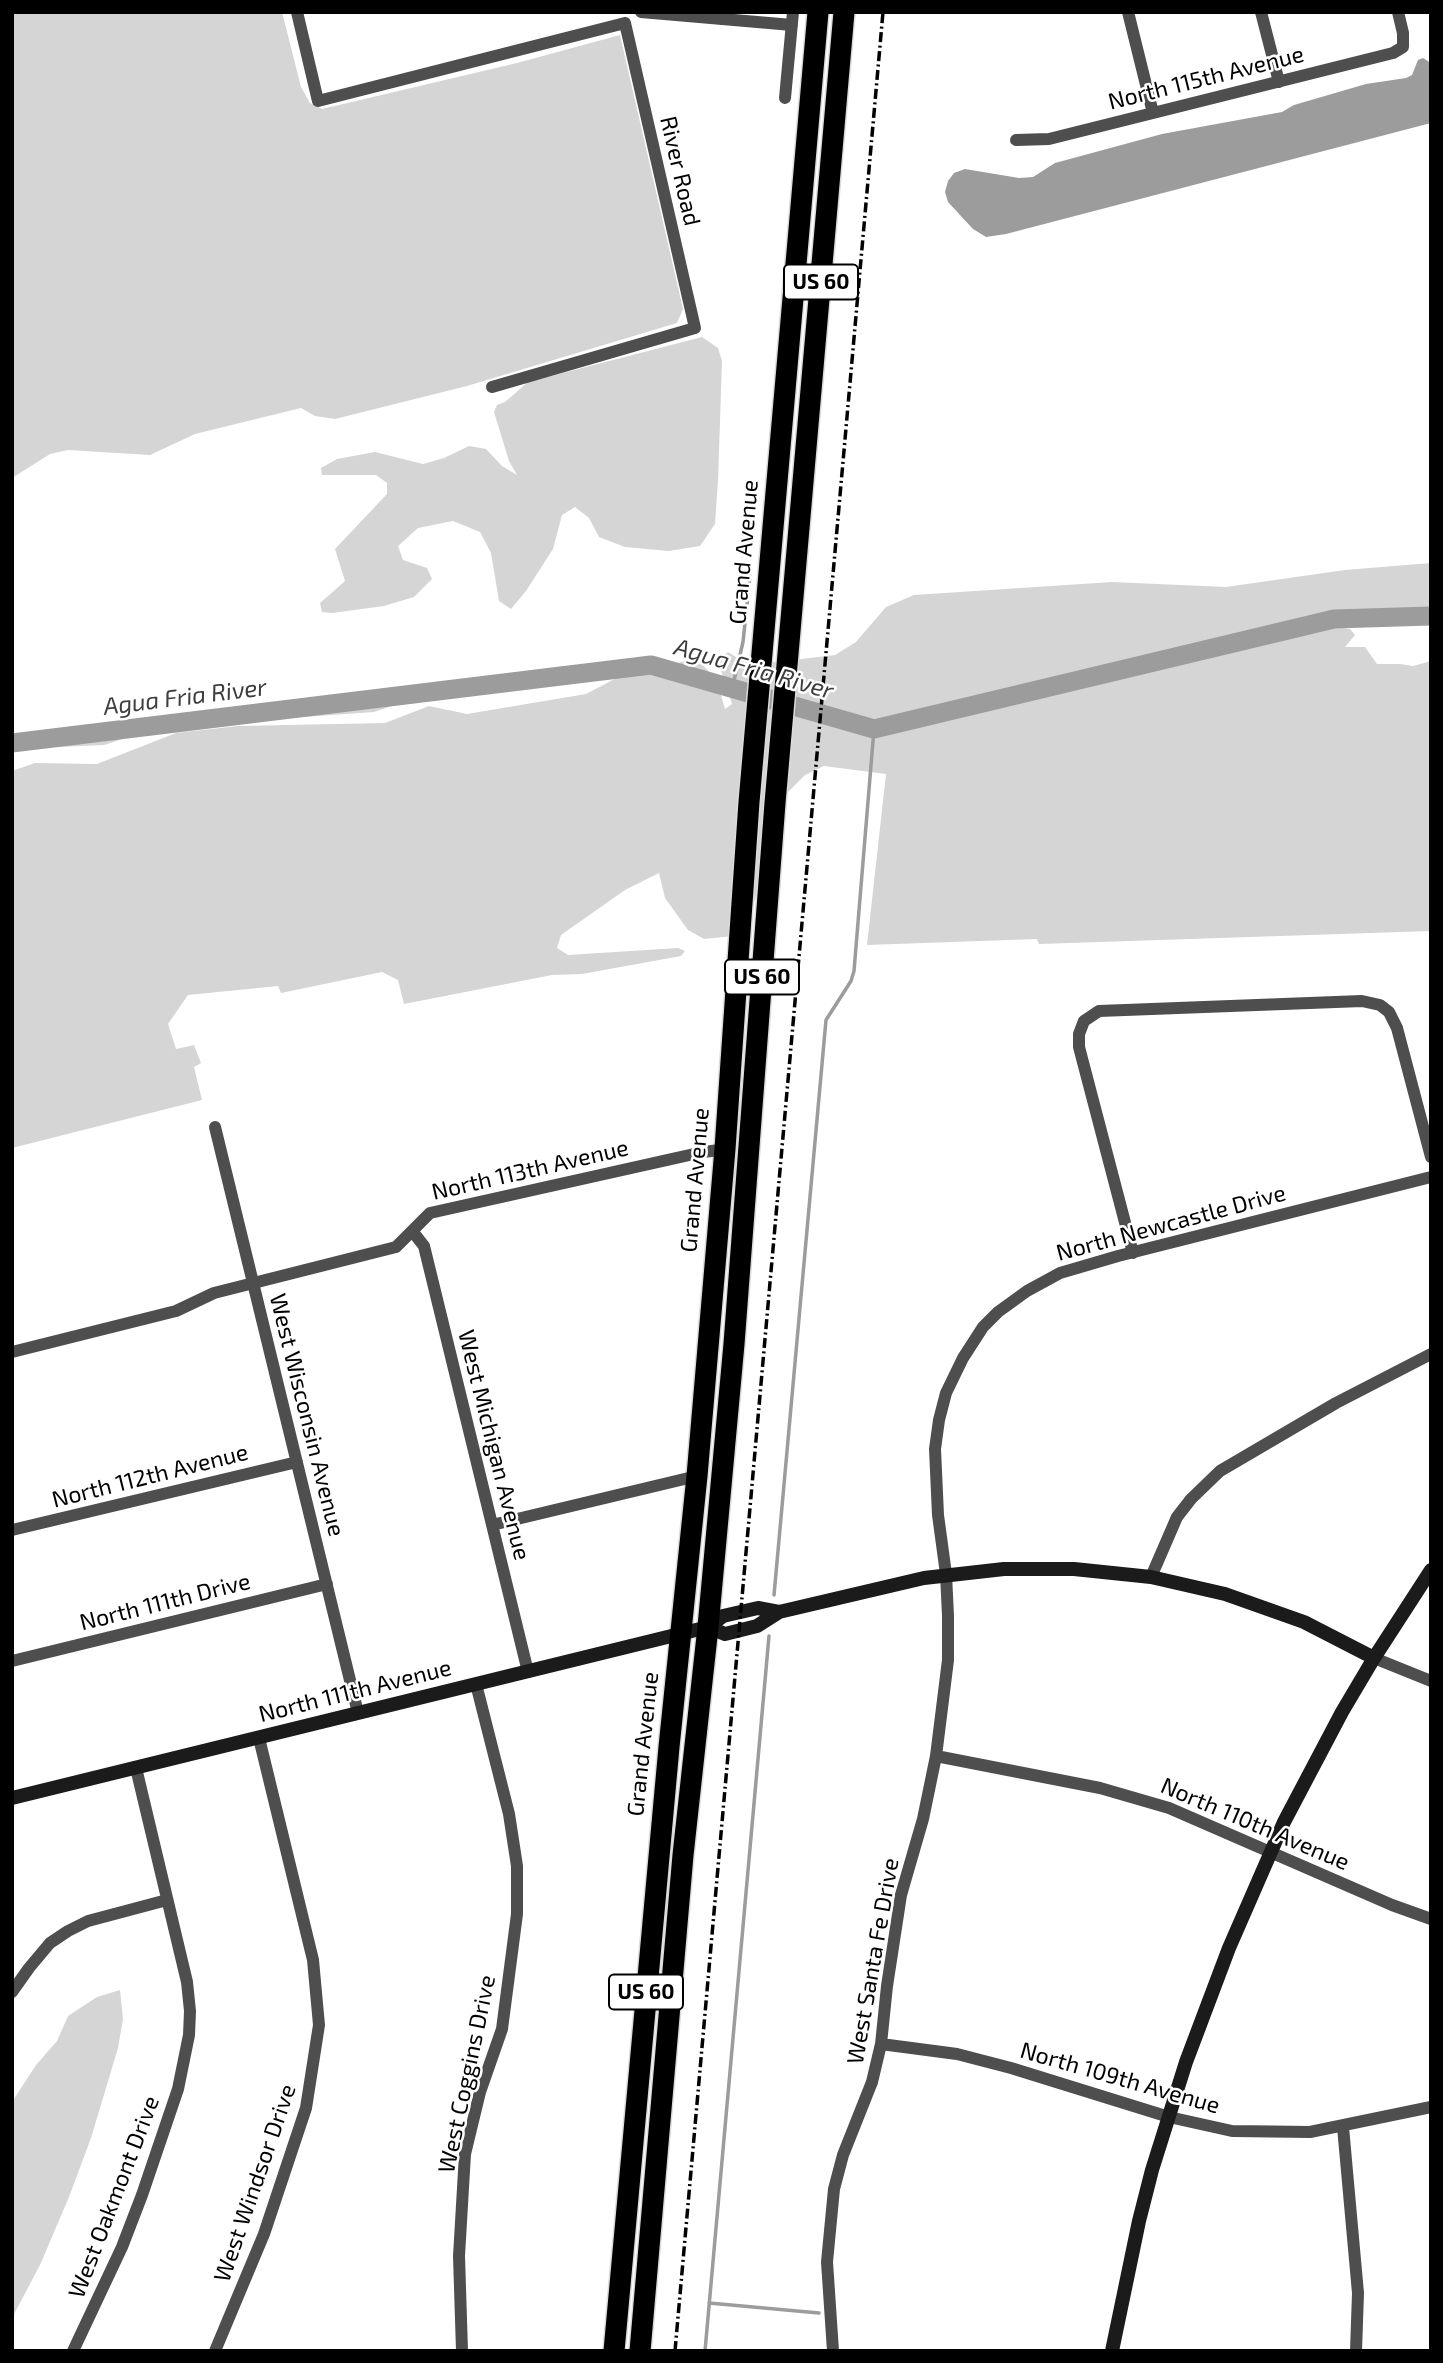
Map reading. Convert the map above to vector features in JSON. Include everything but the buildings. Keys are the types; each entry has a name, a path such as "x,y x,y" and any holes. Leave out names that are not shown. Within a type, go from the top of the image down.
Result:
{"highway":[{"name":"Grand Avenue","path":"614,2351 697,1476 725,1149 749,802 818,12"},
{"name":"US 60","path":"640,2351 685,1842 708,1628 796,552 844,12"}],"street":[{"path":"297,12 318,102 629,18"},
{"path":"640,12 792,19 785,98"},
{"path":"1128,12 1153,113"},
{"path":"1261,12 1279,82"},
{"name":"North 115th Avenue","path":"1016,139 1049,139 1393,53 1403,47 1398,12"},
{"name":"River Road","path":"492,387 695,328 629,18"},
{"path":"1133,1253 1079,1046 1079,1034 1084,1021 1093,1013 1106,1010 1374,1002 1385,1008 1397,1028 1431,1157"},
{"name":"West Wisconsin Avenue","path":"215,1127 358,1713"},
{"name":"North 113th Avenue","path":"12,1352 176,1311 214,1293 396,1247 425,1217 445,1209 725,1149 748,1152"},
{"name":"North Newcastle Drive","path":"946,1574 938,1515 935,1448 939,1420 946,1393 962,1358 990,1320 1027,1291 1068,1270 1431,1177"},
{"name":"West Michigan Avenue","path":"413,1232 424,1246 528,1672"},
{"path":"1152,1577 1177,1517 1220,1471 1336,1404 1431,1354"},
{"name":"North 112th Avenue","path":"12,1530 297,1462"},
{"path":"492,1525 697,1476"},
{"name":"North 111th Avenue","path":"12,1798 708,1628 723,1616 758,1608 779,1612 946,1574 1004,1569 1105,1571 1152,1577 1225,1594 1299,1620 1374,1658 1431,1681"},
{"path":"1112,2351 1139,2221 1169,2117 1220,1972 1271,1853 1333,1729 1374,1658 1429,1573"},
{"name":"West Santa Fe Drive","path":"833,2351 827,2262 834,2189 843,2155 873,2082 881,2044 901,1895 923,1819 936,1756 948,1660 946,1574"},
{"name":"North 111th Drive","path":"12,1661 327,1584"},
{"name":"West Coggins Drive","path":"462,2351 459,2256 465,2154 480,2092 502,2029 517,1914 517,1866 509,1814 476,1684"},
{"name":"West Windsor Drive","path":"215,2351 256,2256 306,2108 319,2025 313,1959 259,1738"},
{"name":"North 110th Avenue","path":"936,1756 1100,1788 1160,1805 1392,1905 1431,1919"},
{"name":"West Oakmont Drive","path":"72,2351 122,2247 186,2060 190,2011 187,1982 136,1768"},
{"path":"12,1992 50,1943 68,1931 88,1921 167,1900"},
{"name":"North 109th Avenue","path":"881,2044 957,2054 1169,2117 1232,2131 1310,2132 1431,2107"},
{"path":"1343,2127 1358,2293 1356,2351"}],"shaded area":[{"path":"12,12 282,12 301,87 310,103 322,109 517,63 620,35 683,309 677,323 467,386 335,419 315,416 301,408 195,434 150,455 68,450 50,454 12,478"},
{"path":"1423,58 1431,63 1431,123 986,237 973,229 948,202 945,192 954,173 965,169 1019,178 1033,177 1055,163 1162,134 1282,112 1294,105 1366,84 1406,78 1412,75 1418,60"},
{"path":"702,337 718,348 722,361 715,524 700,546 669,551 625,547 599,537 589,518 575,507 562,515 553,549 511,609 499,601 491,553 480,532 453,521 418,528 398,546 403,560 427,568 432,579 414,597 384,606 322,612 320,603 345,581 335,549 387,494 387,483 376,475 322,475 321,468 337,459 375,452 423,464 469,446 486,449 502,466 517,475 509,461 494,412 497,405 505,402 528,382"},
{"path":"1431,563 1431,610 1342,614 1343,628 1350,629 1355,635 1345,647 1365,647 1377,664 1413,666 1431,661 1431,931 1039,944 1037,939 867,945 886,774 824,766 805,775 766,814 757,893 743,935 704,939 688,930 665,898 659,873 625,890 561,935 557,948 568,955 678,948 685,951 681,956 582,974 552,975 404,1004 398,980 382,972 281,993 278,986 188,995 168,1024 176,1049 194,1045 201,1063 194,1067 202,1100 12,1148 12,771 35,763 97,764 176,733 238,726 385,723 429,706 467,714 586,694 628,672 660,668 685,661 702,664 717,681 725,709 732,704 718,661 728,652 736,657 767,663 835,655 856,642 886,607 914,595 1112,582 1226,587 1345,570"},
{"path":"565,666 618,666 589,676 537,681 461,695 422,696 374,712 247,721 267,711 368,702 422,688"},
{"path":"170,724 104,745 12,749 12,736 27,737 68,731 113,734"},
{"path":"120,1990 123,2019 118,2048 91,2138 40,2265 12,2318 12,2102 36,2065 57,2041 68,2016 97,1997"}],"waterway":[{"path":"732,689 743,642 750,576"},
{"name":"Agua Fria River","path":"12,743 651,665 874,729 1334,619 1431,616"},
{"path":"774,1595 826,1020 851,981 854,971 874,729"},
{"path":"705,2351 769,1636"},
{"path":"709,2303 819,2313"}],"railway":[{"path":"675,2351 883,12"}]}
